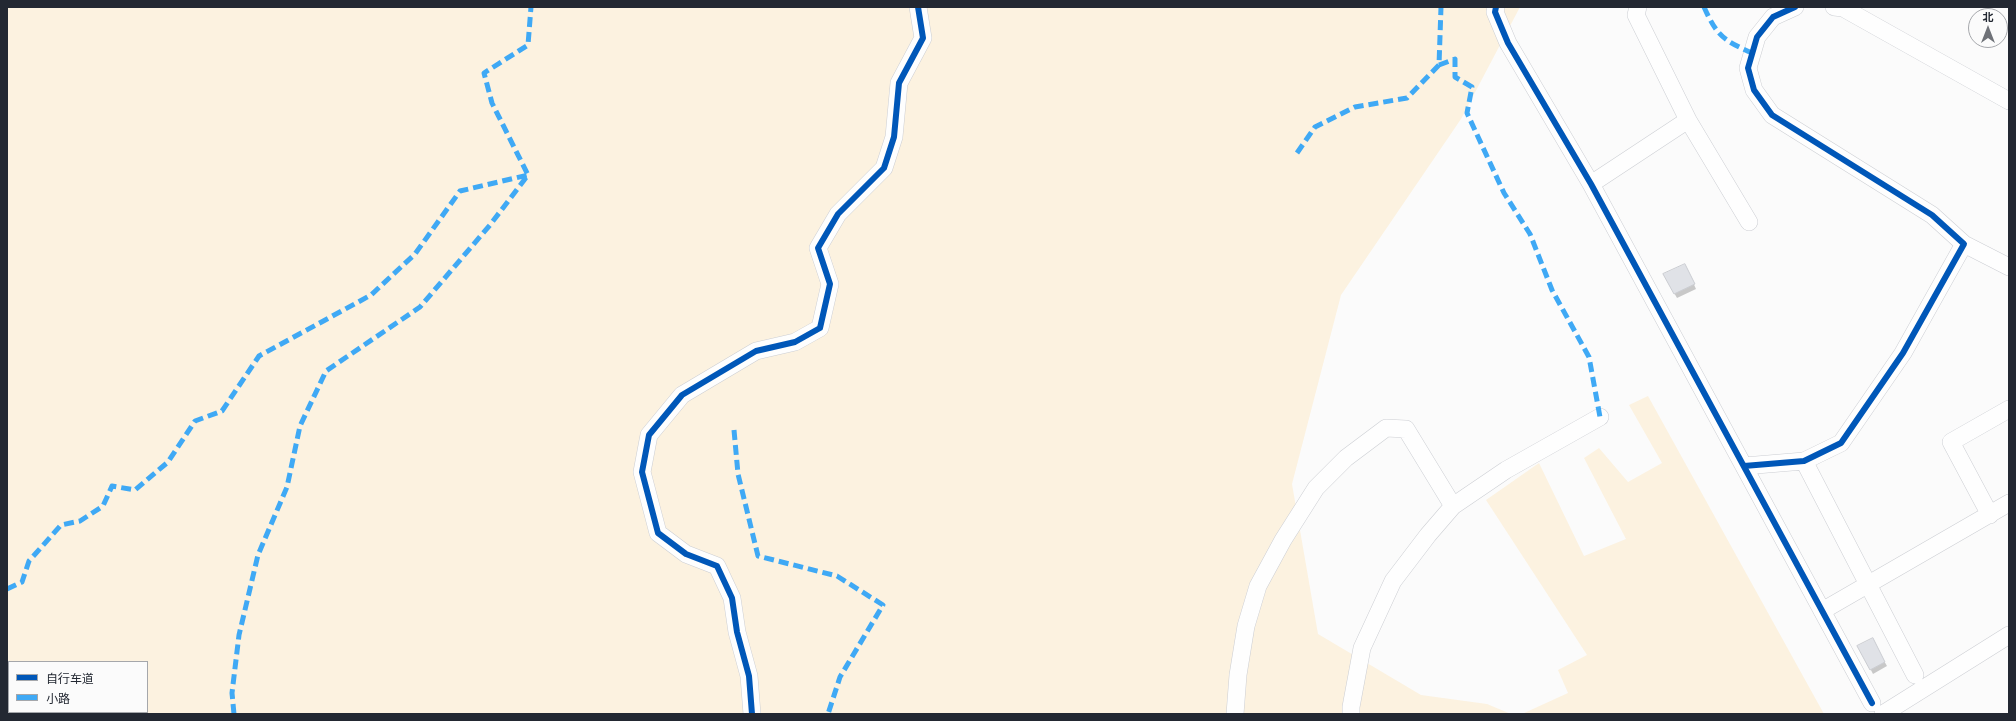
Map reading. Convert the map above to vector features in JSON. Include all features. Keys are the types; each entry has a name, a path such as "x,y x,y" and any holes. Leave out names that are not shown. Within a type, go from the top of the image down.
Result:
{"street":[{"path":"752,714 749,676 737,632 732,598 717,566 686,554 658,533 642,472 650,436 682,395 756,351 794,342 820,328 830,284 818,248 838,214 884,168 894,138 900,83 923,38 918,7"},
{"path":"1496,7 1495,12 1508,43 1591,184 1822,611 1877,709 2009,635"},
{"path":"1638,7 1636,15 1688,120 1749,222"},
{"path":"1795,7 1773,17 1757,36 1748,68 1754,90 1772,115 1932,215 1964,244 2009,267"},
{"path":"1834,7 1843,8 2009,101"},
{"path":"1591,184 1688,120"},
{"path":"1744,466 1804,461 1841,443 1903,353 1964,244"},
{"path":"1990,514 1951,442 2009,409"},
{"path":"1351,714 1362,648 1393,580 1428,535 1454,506 1506,470 1600,417"},
{"path":"1235,714 1238,675 1246,626 1258,586 1283,540 1316,488 1346,458 1386,428 1406,429 1454,506"},
{"path":"1804,461 1915,675"},
{"path":"1822,611 2009,504"}],"shaded area":[{"path":"7,7 1520,7 1461,119 1341,295 1292,484 1318,634 1421,695 1487,704 1511,714 7,714"},
{"path":"1648,396 1824,714 1522,714 1568,693 1558,670 1587,655 1486,500 1539,463 1584,556 1626,539 1584,458 1599,448 1628,482 1662,463 1629,405"}],"building":[{"path":"1685,264 1695,284 1674,294 1663,274"},
{"path":"1873,638 1885,662 1870,670 1857,646"}],"marked path":[{"path":"234,714 232,693 239,635 258,555 287,487 300,426 326,371 420,307 490,225 528,175 492,103 484,73 528,45 531,7"},
{"path":"1297,153 1315,127 1355,107 1407,98 1439,65 1441,7"},
{"path":"1704,7 1713,25 1722,36 1752,53"},
{"path":"1439,65 1455,59 1455,77 1472,87 1467,113 1504,193 1530,234 1552,290 1589,357 1600,417"},
{"path":"7,589 22,582 29,561 61,525 80,521 103,506 112,486 135,490 168,462 195,421 222,411 259,356 371,295 415,254 460,191 528,175"},
{"path":"734,430 738,474 758,556 837,576 883,605 840,677 828,714"}],"cycle path":[{"path":"752,714 749,676 737,632 732,598 717,566 686,554 658,533 642,472 649,435 682,395 756,351 795,342 820,328 830,284 818,248 838,214 884,168 894,137 899,83 923,38 918,7"},
{"path":"1496,7 1495,12 1508,43 1591,184 1872,703"},
{"path":"1744,466 1804,461 1841,443 1903,353 1964,244 1932,215 1772,115 1754,90 1748,68 1757,37 1773,17 1795,7"}]}
